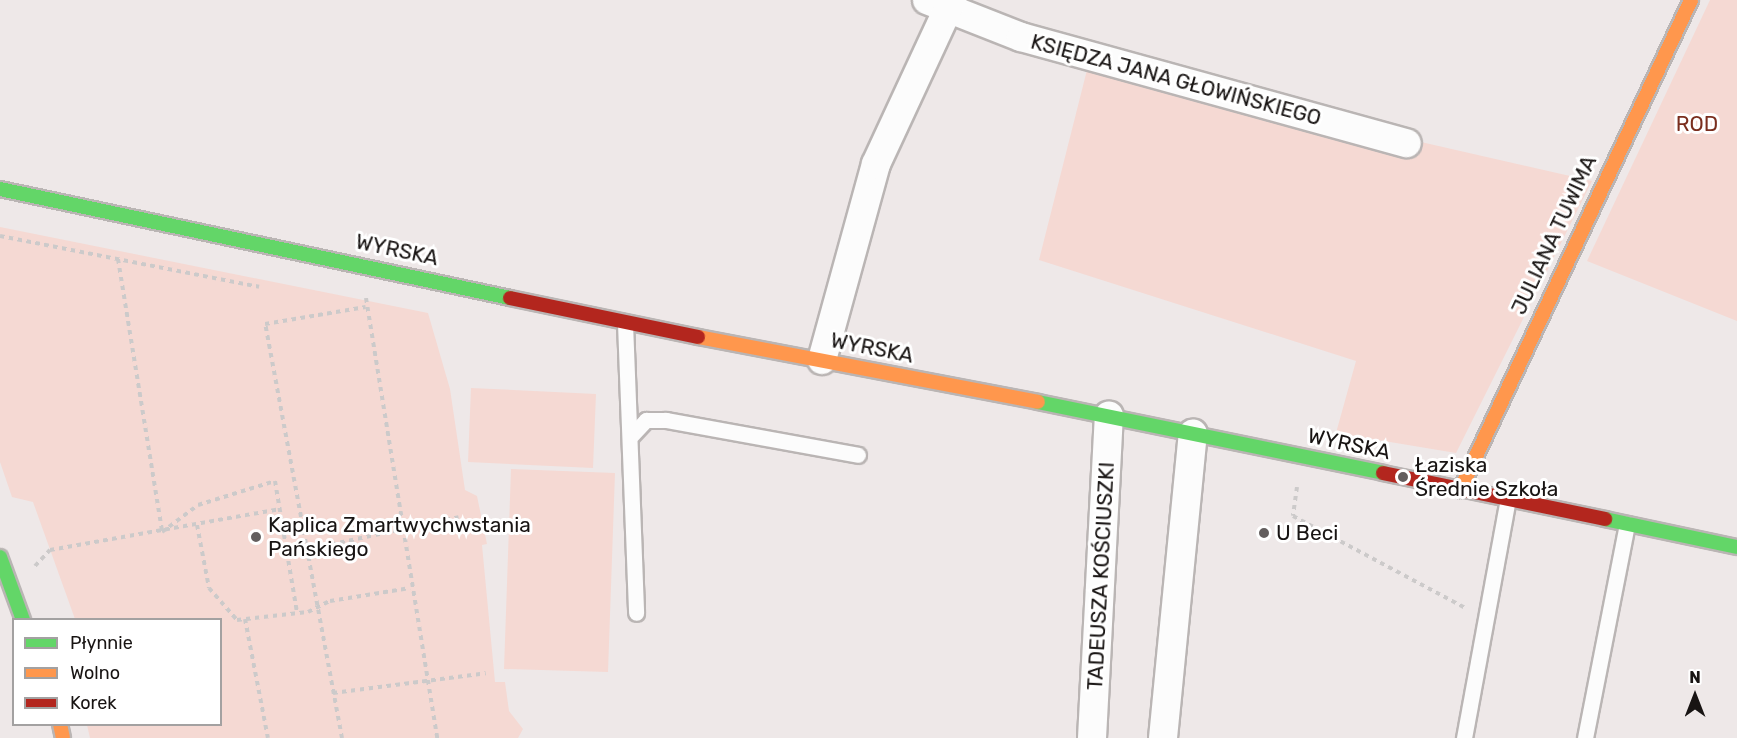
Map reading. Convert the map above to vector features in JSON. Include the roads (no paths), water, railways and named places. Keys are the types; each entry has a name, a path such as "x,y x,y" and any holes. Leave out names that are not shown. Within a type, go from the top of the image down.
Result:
{"street":[{"name":"JULIANA TUWIMA","path":"1460,490 1691,0"},
{"name":"KSIĘDZA JANA GŁOWIŃSKIEGO","path":"822,360 876,164 942,4 1021,37 1407,143"},
{"name":"WYRSKA","path":"0,189 371,265 626,323 1110,415 1737,547"},
{"name":"TADEUSZA KOŚCIUSZKI","path":"1092,738 1110,415"},
{"path":"1163,738 1193,433"},
{"path":"0,557 22,618"}],"lane":[{"path":"626,323 632,435 636,613"},
{"path":"632,435 645,420 666,420 858,455"},
{"path":"1464,738 1508,500"},
{"path":"1585,738 1627,524"}],"place":[{"name":"Łaziska Średnie Szkoła","path":"1403,477"},
{"name":"U Beci","path":"1264,533"},
{"name":"Kaplica Zmartwychwstania Pańskiego","path":"256,537"}],"park label":[{"name":"ROD","path":"1697,124"}]}
